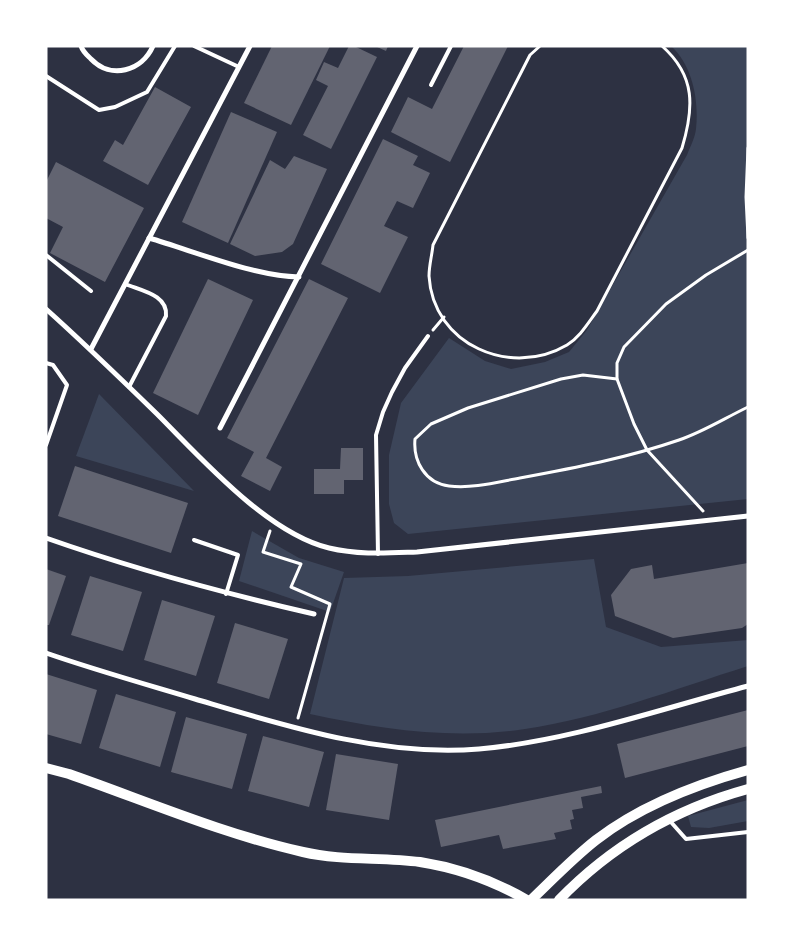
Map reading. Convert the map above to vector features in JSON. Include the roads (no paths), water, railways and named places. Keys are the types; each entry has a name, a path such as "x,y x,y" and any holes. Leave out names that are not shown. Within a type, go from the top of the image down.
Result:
{"main road":[{"path":"46,768 69,774 244,836 304,852 420,862 468,873 503,886 527,900"},
{"path":"531,900 597,840 628,818 674,795 748,770"},
{"path":"559,900 608,855 638,834 681,812 748,789"}],"street":[{"path":"81,46 94,63 105,69 122,72 137,66 154,46"},
{"path":"91,349 250,46"},
{"path":"220,428 417,46"},
{"path":"149,238 262,272 299,277"},
{"path":"46,309 91,349 230,487 273,521 328,548 378,554 417,552 748,516"},
{"path":"46,538 119,563 226,594 314,614"},
{"path":"46,653 303,730 353,741 438,750 509,746 748,686"}],"lane":[{"path":"46,76 99,110 115,107 147,92 175,46"},
{"path":"194,46 239,68"},
{"path":"432,85 450,46"},
{"path":"46,255 90,291"},
{"path":"126,284 162,300 167,308 166,316 129,387"},
{"path":"378,554 376,435 392,392 405,368 428,336"},
{"path":"46,364 53,365 67,385 46,445"},
{"path":"194,540 238,555 226,594"},
{"path":"668,819 686,839 748,832"}]}
